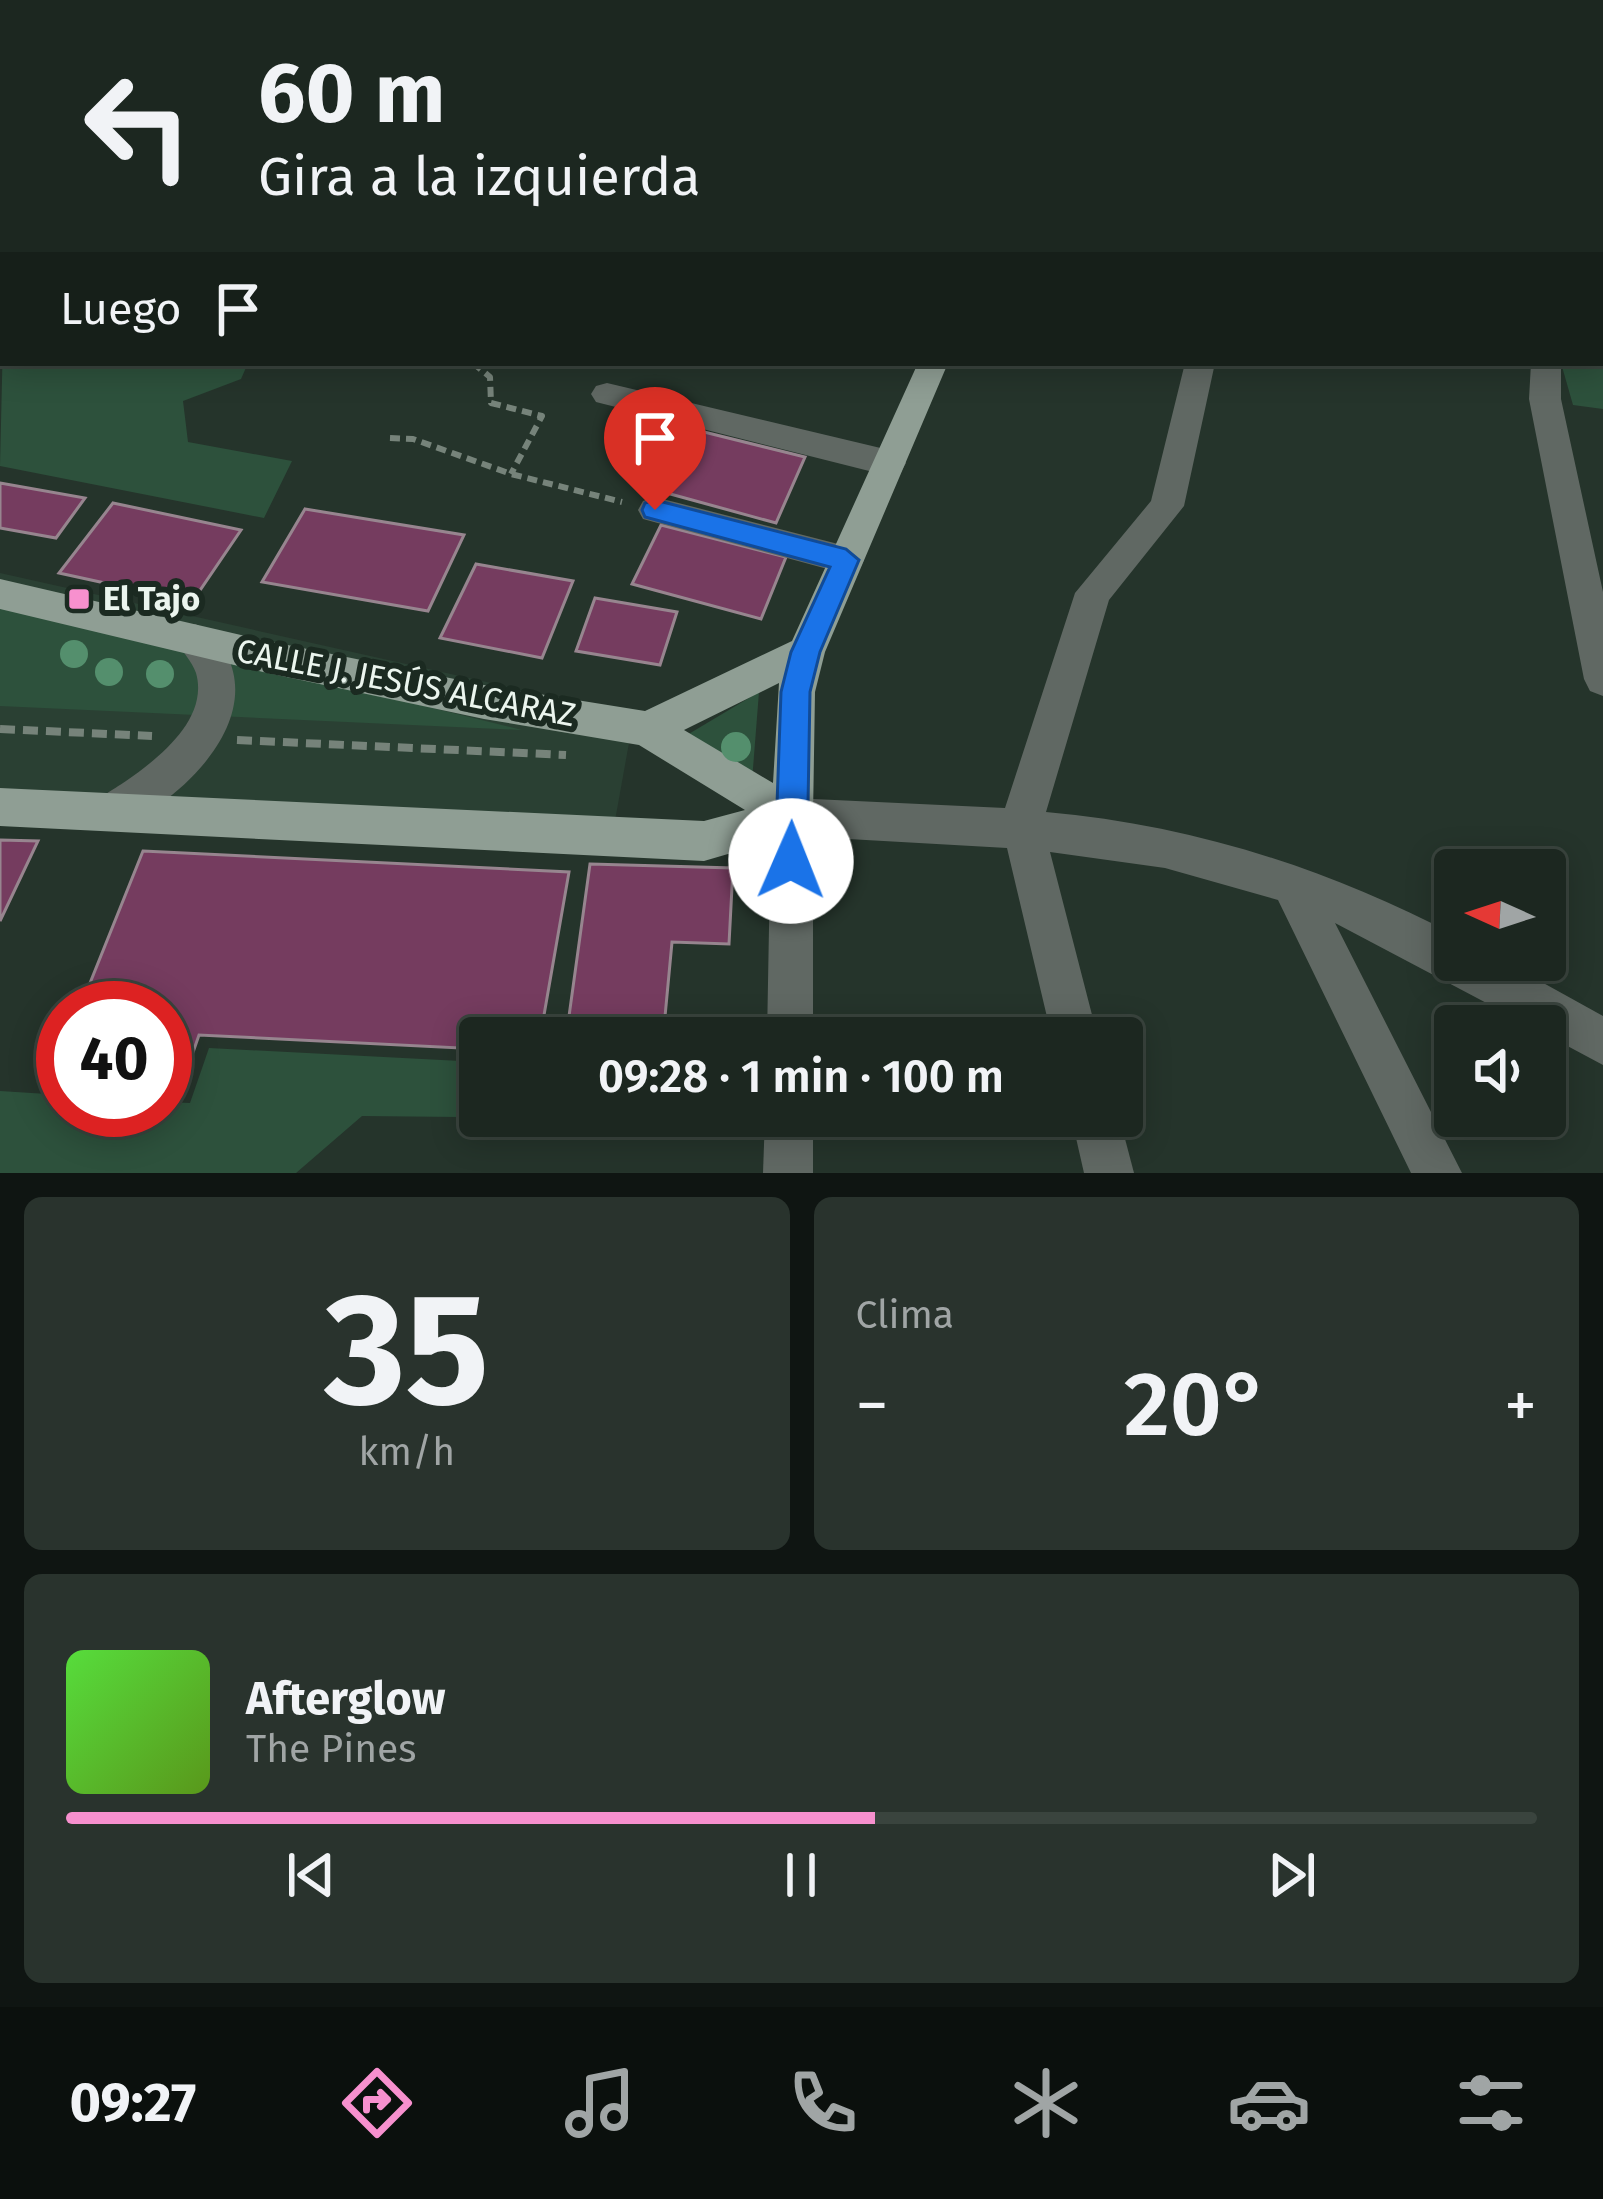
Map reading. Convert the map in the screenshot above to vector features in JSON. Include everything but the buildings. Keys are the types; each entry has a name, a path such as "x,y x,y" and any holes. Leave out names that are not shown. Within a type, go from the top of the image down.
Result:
{"main road":[{"path":"792,817 796,692 806,652 932,366"},
{"name":"CALLE J. JESÚS ALCARAZ","path":"0,594 484,702 647,729 792,817"},
{"path":"647,729 806,652"},
{"name":"CALLE J. JESÚS ALCARAZ","path":"0,807 704,841 792,817"}],"street":[{"path":"1071,1017 1023,829 1028,800 1093,593 1167,506 1199,366"},
{"path":"1546,366 1545,399 1603,679"},
{"path":"607,394 889,463"},
{"path":"655,510 846,560"},
{"path":"112,812 156,788 197,738 215,704 213,664 194,640"},
{"path":"790,1017 792,817"},
{"name":"CALLE J. JESÚS ALCARAZ","path":"792,817 1023,829 1215,860 1294,884 1361,912 1603,1042"},
{"path":"1294,884 1437,1173"},
{"path":"788,1173 789,1137"},
{"path":"1100,1137 1109,1173"}],"path":[{"path":"477,366 490,377 491,403 542,416 511,474"},
{"path":"390,438 412,439 511,474 655,510"},
{"path":"0,729 580,755"}],"shaded area":[{"path":"2,366 247,366 241,379 183,401 188,442 292,461 264,518 0,466"},
{"path":"1562,366 1603,366 1603,409 1573,405"},
{"path":"0,573 634,715 609,854 0,826"},
{"path":"0,602 522,730 0,706"},
{"path":"759,692 752,781 687,735"},
{"path":"209,1048 459,1061 459,1117 362,1116 296,1173 0,1173 0,1091 36,1093 36,1137 192,1137 192,1097"}],"place":[{"name":"El Tajo","path":"79,599"}],"route":[{"path":"655,510 846,560 806,652 796,692 791,861"}]}
